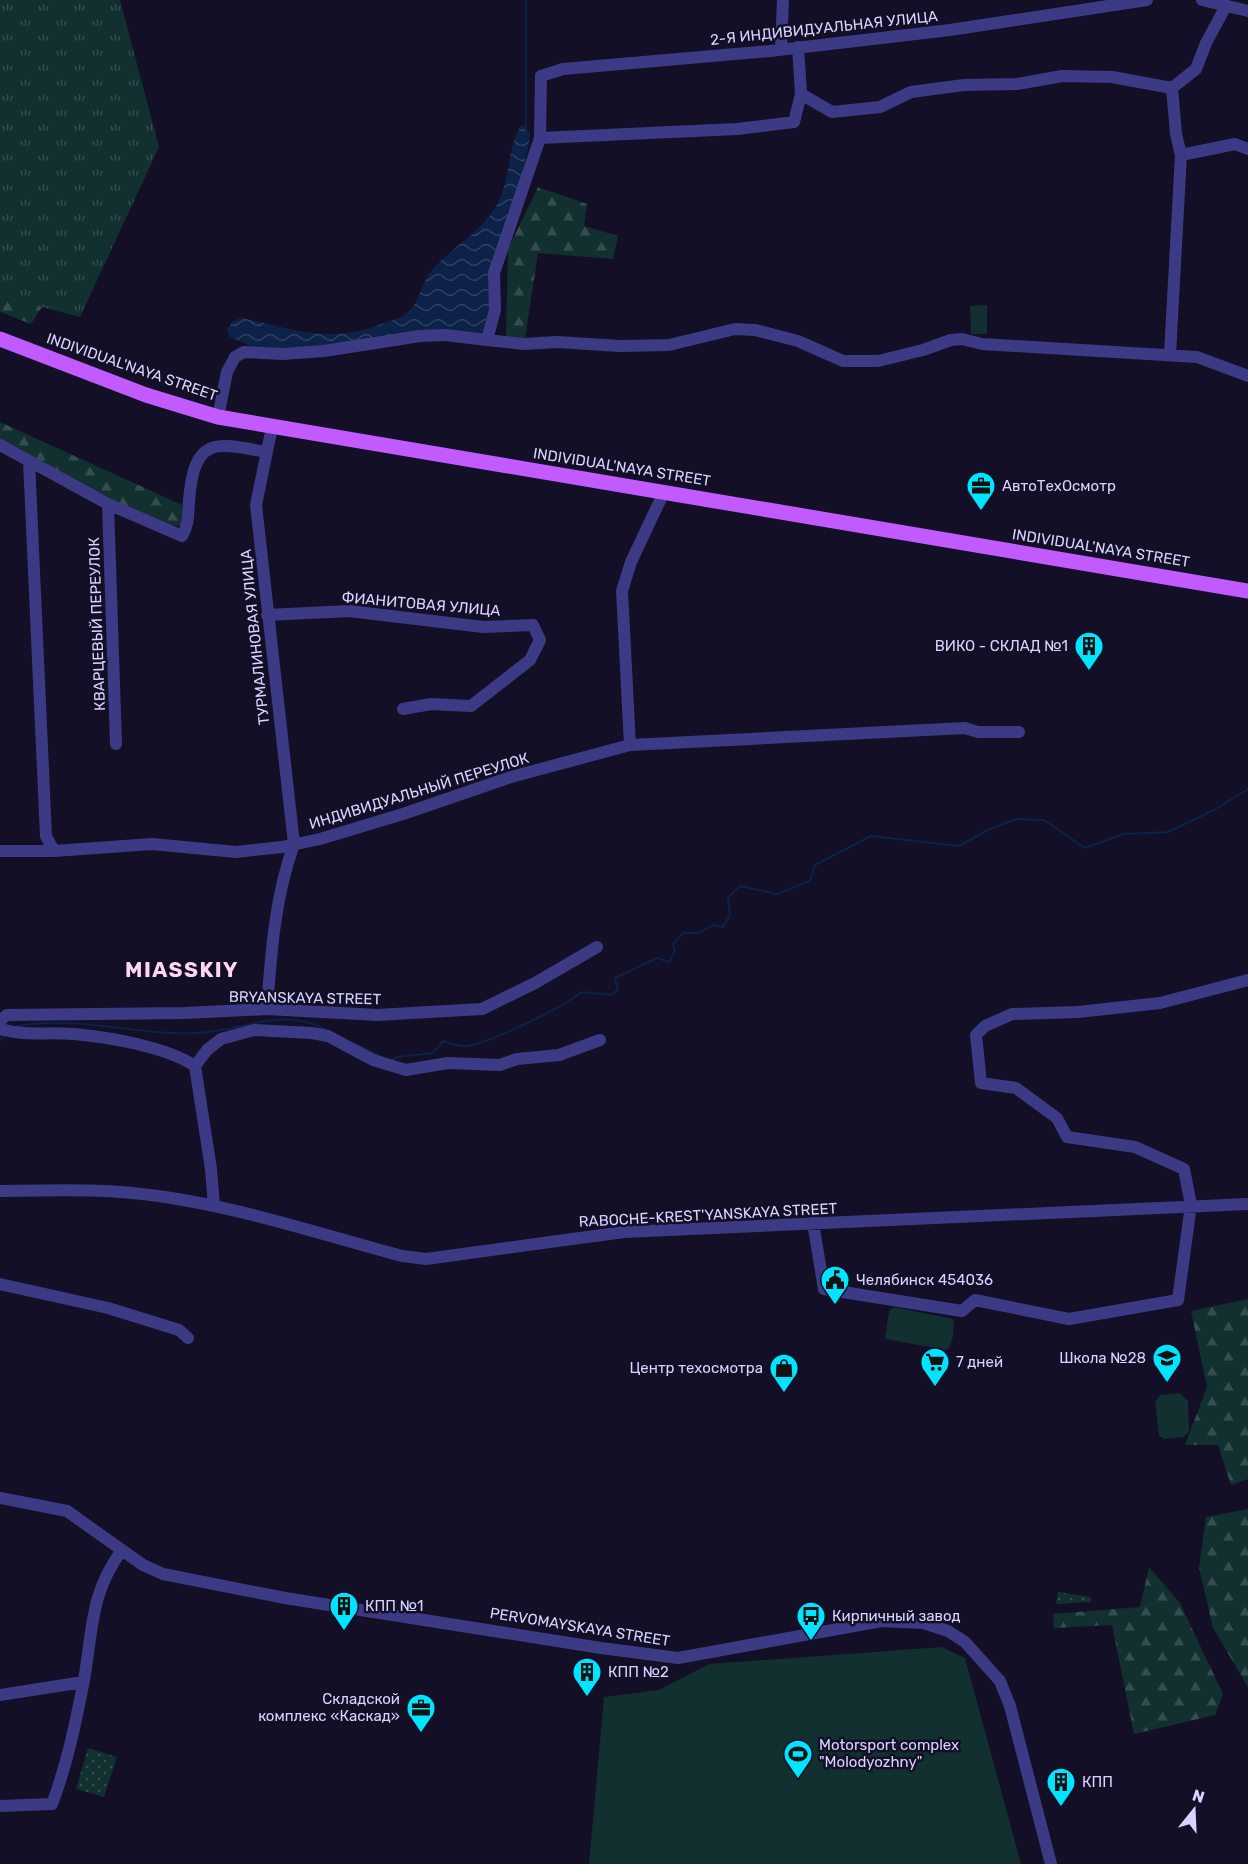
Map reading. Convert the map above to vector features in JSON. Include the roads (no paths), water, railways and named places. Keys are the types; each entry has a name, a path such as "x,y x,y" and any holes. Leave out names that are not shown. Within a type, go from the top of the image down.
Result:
{"main road":[{"name":"INDIVIDUAL'NAYA STREET","path":"0,339 146,394 218,417 1248,591"}],"street":[{"path":"781,49 783,0"},
{"name":"2-Я ИНДИВИДУАЛЬНАЯ УЛИЦА","path":"540,138 541,76 563,69 781,49 950,30 1147,0"},
{"path":"1202,0 1248,11"},
{"path":"801,94 832,112 880,107 911,92 964,85 1017,84 1062,76 1112,77 1172,88 1196,69 1206,43 1226,6"},
{"path":"487,340 495,310 494,273 540,138 737,129 794,122 801,94 798,47"},
{"path":"1170,354 1181,155 1176,134 1172,88"},
{"path":"1181,155 1235,144 1248,149"},
{"path":"218,417 227,372 235,357 244,352 283,354 324,351 420,336 445,335 523,344 557,342 620,346 669,345 735,329 755,330 798,341 843,361 878,361 962,339 982,344 1170,354 1211,361 1248,376"},
{"name":"ТУРМАЛИНОВАЯ УЛИЦА","path":"272,427 256,505 294,844"},
{"path":"0,446 108,504 182,536 188,528 191,478 200,458 211,447 226,444 266,452"},
{"path":"29,461 46,836 54,851"},
{"path":"630,745 622,591 632,562 664,492"},
{"name":"КВАРЦЕВЫЙ ПЕРЕУЛОК","path":"108,504 116,744"},
{"name":"ФИАНИТОВАЯ УЛИЦА","path":"267,615 349,611 483,627 533,625 540,640 530,660 471,706 431,704 402,709"},
{"name":"ИНДИВИДУАЛЬНЫЙ ПЕРЕУЛОК","path":"0,851 54,851 152,844 236,852 294,844 320,839 403,814 511,777 630,745 965,728 978,732 1019,732"},
{"path":"267,1009 271,942 284,874 294,844"},
{"name":"BRYANSKAYA STREET","path":"0,1021 7,1015 185,1013 267,1009 377,1015 482,1009 535,983 597,947"},
{"path":"813,1223 824,1289 962,1311 975,1300 1069,1319 1178,1300 1191,1205 1184,1169 1135,1147 1067,1137 1057,1118 1016,1088 981,1083 976,1035 985,1026 1012,1014 1078,1012 1160,1003 1248,980"},
{"path":"0,1029 32,1035 74,1034 168,1051 195,1066"},
{"path":"214,1206 211,1169 195,1066 207,1050 221,1039 254,1030 312,1033 328,1036 373,1060 406,1070 448,1063 500,1065 517,1059 559,1055 600,1040"},
{"name":"RABOCHE-KREST'YANSKAYA STREET","path":"0,1191 119,1191 214,1206 402,1256 426,1259 450,1258 593,1234 1248,1204"},
{"path":"0,1284 108,1308 179,1330 188,1338"},
{"name":"PERVOMAYSKAYA STREET","path":"0,1498 67,1511 143,1565 163,1574 285,1598 657,1656 678,1658 882,1621 923,1623 948,1630 965,1642 1000,1681 1010,1706 1051,1864"},
{"path":"0,1806 52,1804 62,1779 83,1682 97,1594 106,1571 122,1550"},
{"path":"0,1695 83,1682"}],"water":[{"path":"522,124 530,132 529,144 483,334 295,349 253,347 230,337 227,330 232,322 240,318 311,333 327,334 362,330 407,313 412,309 432,270 479,228 494,209 503,189 514,142"}],"waterway":[{"path":"526,0 526,129"},
{"path":"392,1060 397,1057 433,1053 443,1041 463,1046 492,1039 543,1015 582,992 612,995 618,989 615,978 657,958 669,962 675,950 673,944 683,933 699,933 713,925 723,927 730,915 728,898 740,886 777,894 810,881 815,865 871,836 959,846 988,830 1016,819 1044,820 1085,848 1123,834 1168,832 1214,810 1248,789"},
{"path":"14,1027 59,1023 151,1032 196,1033 213,1032 260,1022 292,1020 325,1029"},
{"path":"0,1040 6,1034"},
{"path":"357,1045 382,1057"}],"place":[{"name":"АвтоТехОсмотр","path":"981,512"},
{"name":"ВИКО - СКЛАД №1","path":"1089,672"},
{"name":"Челябинск 454036","path":"835,1306"},
{"name":"Школа №28","path":"1167,1384"},
{"name":"7 дней","path":"935,1388"},
{"name":"Центр техосмотра","path":"784,1394"},
{"name":"КПП №1","path":"344,1632"},
{"name":"Кирпичный завод","path":"811,1642"},
{"name":"КПП №2","path":"587,1698"},
{"name":"Складской комплекс «Каскад»","path":"421,1734"},
{"name":"Motorsport complex \"Molodyozhny\"","path":"798,1780"},
{"name":"КПП","path":"1061,1808"}],"district":[{"name":"MIASSKIY","path":"182,969"}]}
